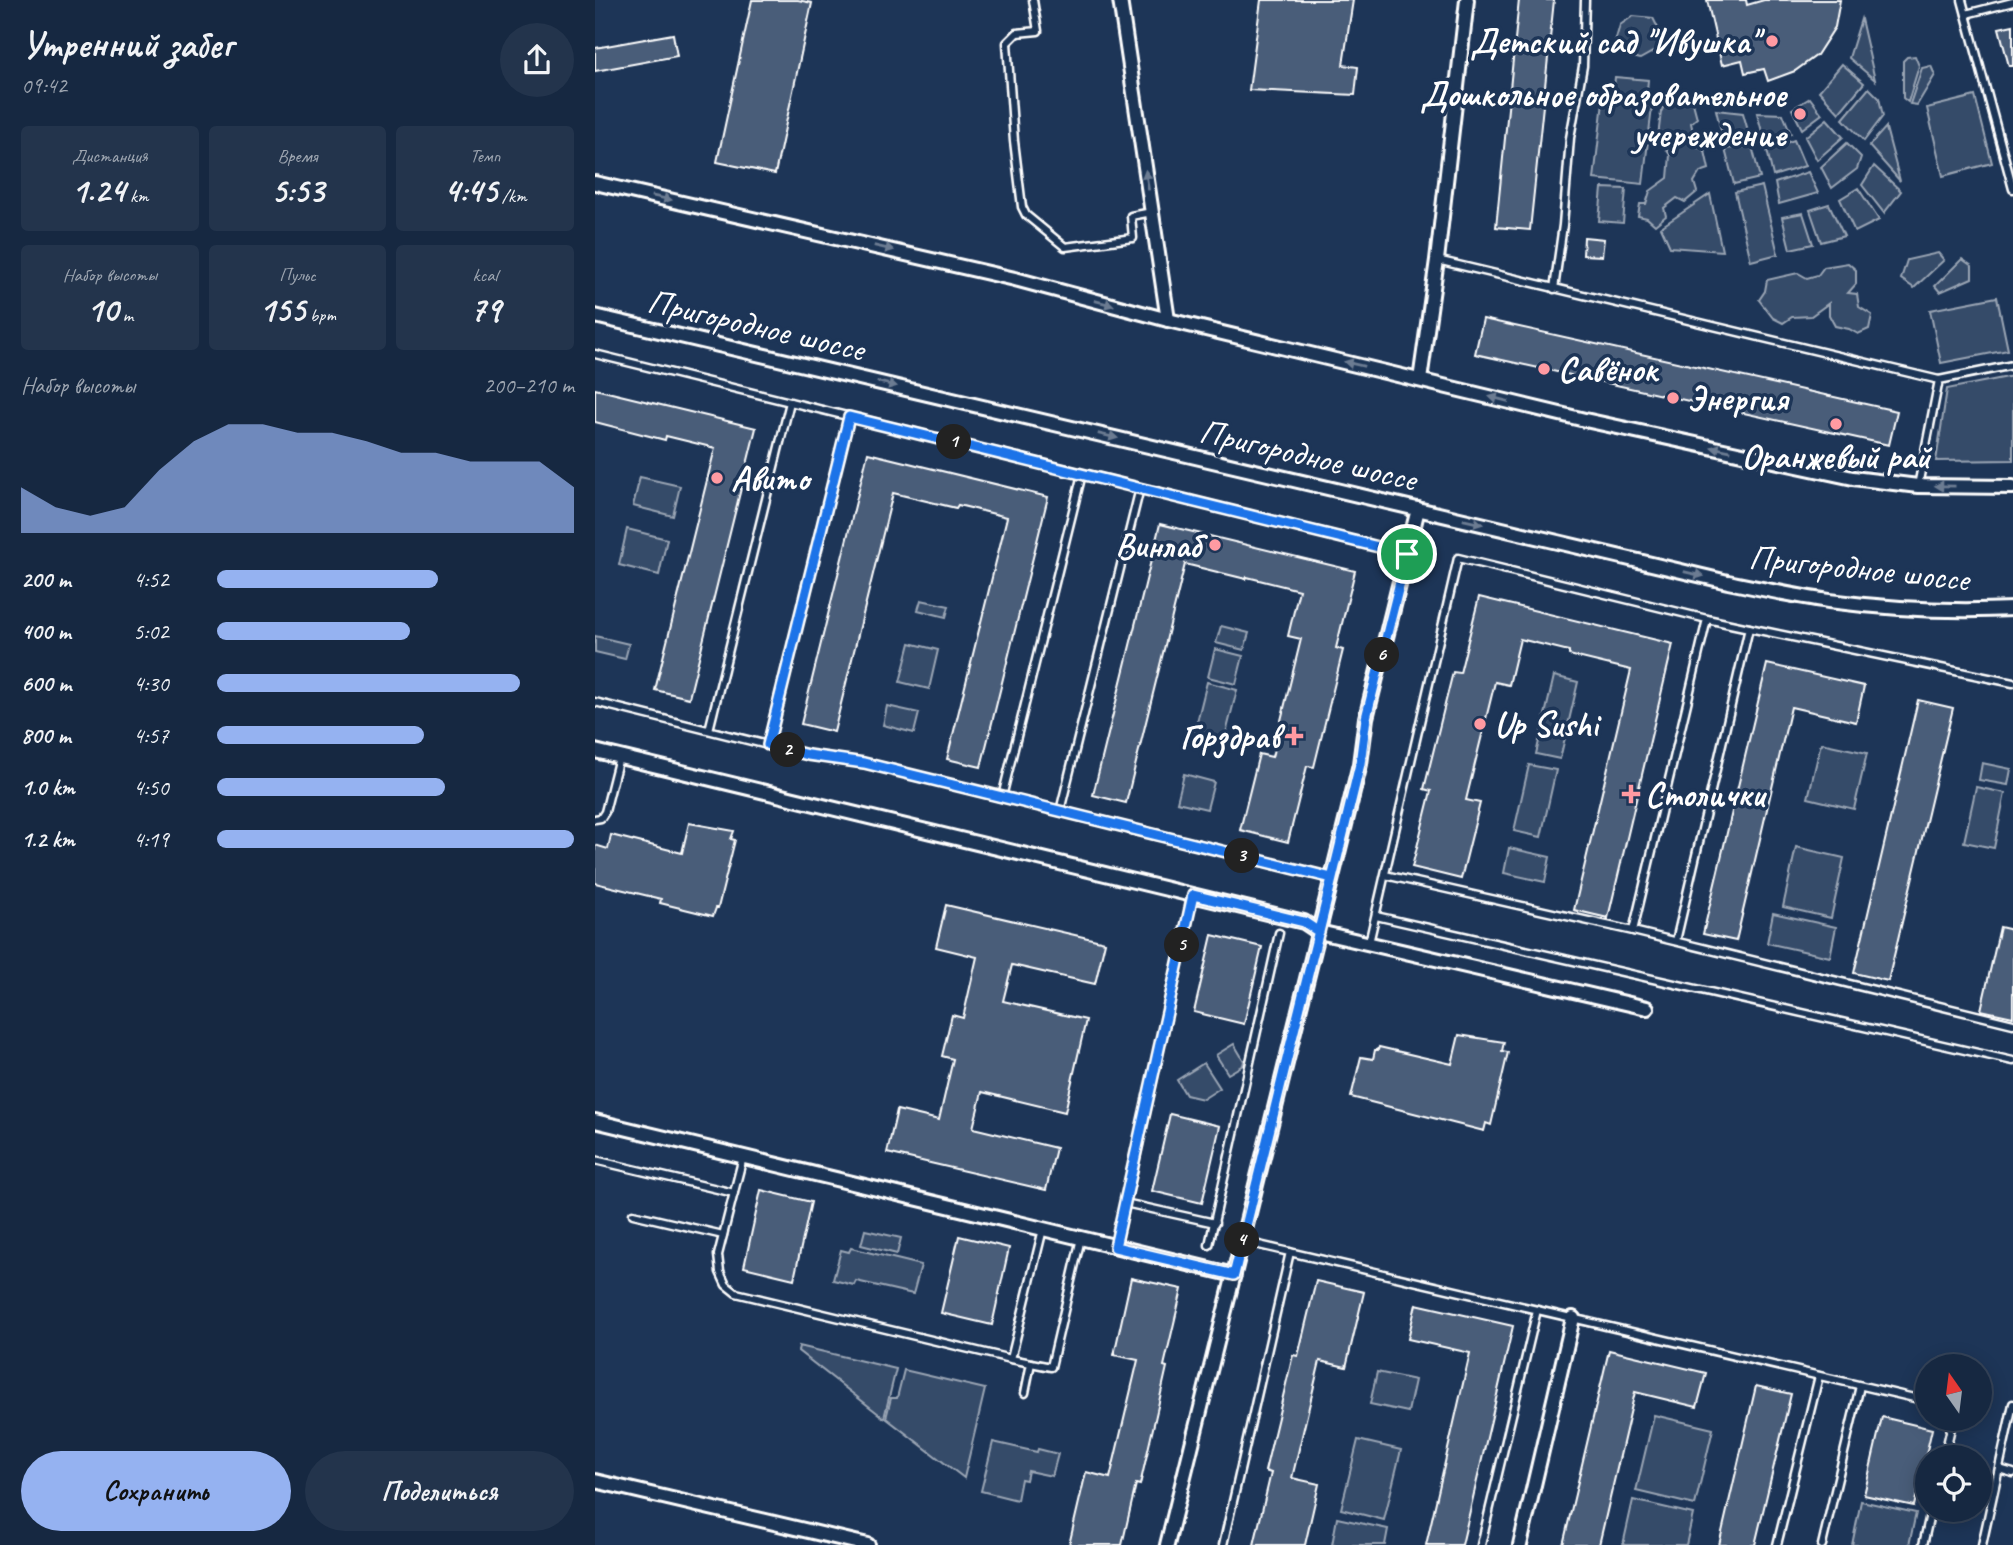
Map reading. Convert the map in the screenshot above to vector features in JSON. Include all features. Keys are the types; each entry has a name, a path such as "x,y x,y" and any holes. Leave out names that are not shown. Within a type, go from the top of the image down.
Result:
{"street":[{"path":"1119,0 1168,320"},
{"path":"1420,380 1437,260 1467,0"},
{"path":"595,183 1002,276 1168,320 1585,420 1839,475 1918,486 2013,487"},
{"name":"Пригородное шоссе","path":"595,316 1728,582 1829,601 1902,608 2013,609"},
{"path":"1167,1545 1360,764 1366,718 1418,509"},
{"path":"595,751 1304,922 1319,932 1647,1008"},
{"path":"595,1121 1234,1275"},
{"path":"1520,1545 1573,1318"},
{"path":"595,1481 869,1545"}],"lane":[{"path":"1033,0 1038,31 1017,33 1007,43 1014,141 1025,215 1065,247 1133,238 1131,216 1152,212"},
{"path":"1554,289 1563,225 1570,138 1583,66 1585,0"},
{"path":"1962,0 2013,189"},
{"path":"1966,14 2013,2"},
{"path":"1437,260 1939,380 2013,365"},
{"path":"595,354 1407,554"},
{"path":"1918,486 1939,380"},
{"path":"709,730 790,402"},
{"path":"768,745 849,417"},
{"path":"1002,797 1082,474"},
{"path":"1060,811 1140,488"},
{"path":"1369,943 1458,558 1707,619 2013,683"},
{"path":"1633,930 1707,619"},
{"path":"1676,941 1749,628"},
{"path":"595,702 808,755 864,763 1332,878"},
{"path":"595,819 601,818 605,813 619,757"},
{"path":"1385,875 1633,930 2013,1024"},
{"path":"1115,1247 1193,895"},
{"path":"1376,916 2013,1061"},
{"path":"1209,1245 1279,933"},
{"path":"743,1157 718,1255 720,1272 726,1286 736,1293 1011,1359 1051,1367 1081,1238"},
{"path":"595,1160 734,1193"},
{"path":"1125,1203 1215,1223"},
{"path":"633,1214 723,1235"},
{"path":"1011,1359 1043,1229"},
{"path":"1242,1241 1915,1398"},
{"path":"1223,1545 1290,1252"},
{"path":"1481,1545 1537,1310"},
{"path":"1025,1393 1031,1363"},
{"path":"1777,1545 1818,1376"},
{"path":"1822,1545 1860,1385"},
{"path":"1982,1545 2013,1404"},
{"path":"1999,1469 2013,1472"},
{"path":"1923,1545 1928,1522"}],"shaded area":[{"path":"1633,16 1653,18 1661,34 1656,50 1640,59 1622,54 1615,42 1620,25"},
{"path":"1861,19 1875,80 1849,58"},
{"path":"1915,56 1919,66 1908,102 1903,98 1903,61 1907,57"},
{"path":"1842,64 1864,83 1839,113 1819,91"},
{"path":"1931,66 1935,75 1917,105 1910,104 1922,68"},
{"path":"1615,77 1648,80 1646,101 1613,98"},
{"path":"1869,88 1879,98 1883,116 1864,141 1843,119"},
{"path":"1672,90 1692,99 1697,118 1691,123 1696,146 1705,151 1709,169 1700,172 1694,182 1697,192 1685,202 1677,198 1664,208 1666,216 1655,225 1647,218 1638,216 1640,204 1646,204 1650,191 1668,178 1670,155 1658,137 1661,112"},
{"path":"1975,96 1992,163 1943,176 1927,108"},
{"path":"1810,98 1822,114 1802,129 1792,109"},
{"path":"1603,102 1652,107 1643,184 1594,179"},
{"path":"1716,110 1743,113 1750,138 1724,143"},
{"path":"1757,113 1783,114 1791,134 1765,143"},
{"path":"1827,119 1843,137 1817,160 1805,137"},
{"path":"1886,128 1900,181 1869,146"},
{"path":"1794,140 1805,166 1773,176 1767,150"},
{"path":"1847,143 1861,157 1857,169 1832,188 1821,167"},
{"path":"1752,146 1760,178 1734,184 1725,149"},
{"path":"1874,166 1901,191 1884,213 1862,185"},
{"path":"1808,172 1818,193 1779,204 1775,183"},
{"path":"1762,186 1778,254 1751,261 1735,192"},
{"path":"1602,188 1626,189 1623,223 1599,221"},
{"path":"1858,188 1879,220 1855,232 1840,199"},
{"path":"1710,194 1722,251 1670,247 1661,227"},
{"path":"1829,204 1844,236 1821,242 1810,210"},
{"path":"1803,213 1813,244 1790,249 1782,217"},
{"path":"1938,253 1944,260 1914,288 1901,279 1907,260"},
{"path":"1962,259 1972,266 1972,278 1940,292 1935,286"},
{"path":"1848,263 1856,270 1856,284 1848,293 1857,294 1859,307 1872,315 1869,329 1858,334 1835,326 1829,315 1829,303 1811,316 1792,317 1783,323 1773,318 1759,300 1765,291 1767,280 1798,273 1807,278 1818,275 1824,267"},
{"path":"1997,297 2008,350 1941,363 1930,310"},
{"path":"2013,376 2013,460 1936,461 1947,389"},
{"path":"640,477 680,486 673,516 633,506"},
{"path":"627,529 667,539 659,575 619,565"},
{"path":"921,600 949,606 946,617 918,610"},
{"path":"1221,626 1249,633 1244,650 1216,643"},
{"path":"595,636 629,644 625,659 595,652"},
{"path":"910,643 938,650 929,689 900,682"},
{"path":"1215,649 1243,656 1236,684 1208,677"},
{"path":"1554,676 1578,682 1560,759 1536,754"},
{"path":"1207,682 1237,690 1224,741 1194,734"},
{"path":"887,706 919,713 914,733 883,725"},
{"path":"1821,743 1867,753 1854,809 1808,798"},
{"path":"1982,763 2011,769 2008,785 1979,780"},
{"path":"1529,765 1556,770 1541,837 1514,831"},
{"path":"1184,774 1214,782 1207,809 1177,802"},
{"path":"1976,787 2005,793 1994,848 1964,842"},
{"path":"1796,847 1844,858 1831,918 1783,907"},
{"path":"1509,848 1550,857 1545,882 1504,873"},
{"path":"1773,913 1836,927 1830,957 1767,943"},
{"path":"1234,1044 1244,1061 1243,1065 1228,1074 1216,1055"},
{"path":"1204,1063 1220,1088 1203,1099 1186,1095 1177,1080"},
{"path":"865,1230 901,1238 897,1254 861,1245"},
{"path":"851,1248 921,1265 913,1294 856,1281 854,1285 833,1280 841,1250 849,1252"},
{"path":"799,1346 896,1369 884,1418 798,1351"},
{"path":"904,1370 985,1389 964,1478 886,1418 891,1398 897,1398"},
{"path":"1377,1372 1415,1380 1408,1412 1370,1404"},
{"path":"1654,1415 1713,1429 1695,1505 1636,1491"},
{"path":"1358,1440 1401,1450 1384,1520 1341,1509"},
{"path":"993,1442 1058,1454 1052,1476 1028,1471 1026,1480 1021,1479 1017,1500 981,1491"},
{"path":"1633,1500 1693,1514 1686,1545 1623,1545"},
{"path":"1861,1501 1915,1513 1909,1545 1852,1545"},
{"path":"1337,1518 1388,1529 1385,1545 1332,1545"}],"building":[{"path":"752,0 798,0 812,3 775,174 717,162"},
{"path":"1261,0 1353,0 1343,65 1358,67 1355,95 1249,90"},
{"path":"1519,0 1554,0 1530,230 1496,227"},
{"name":"Детский сад \"Ивушка\"","path":"1707,0 1746,0 1747,5 1764,0 1840,0 1835,27 1817,55 1795,71 1768,81 1764,69 1745,73 1742,60 1722,65"},
{"path":"2013,25 2013,66 2009,66 1999,28"},
{"path":"673,34 677,56 595,71 595,48"},
{"path":"1584,237 1604,239 1602,256 1583,255"},
{"path":"1483,319 1897,411 1889,445 1475,354"},
{"path":"595,389 756,428 689,698 655,690 715,448 666,436 665,440 595,422"},
{"path":"868,453 1048,497 981,767 947,759 1007,517 958,505 956,508 893,493 834,732 801,724"},
{"path":"1160,524 1355,571 1336,648 1343,650 1314,767 1307,766 1288,842 1240,830 1259,754 1272,757 1301,639 1288,636 1299,590 1247,577 1246,579 1185,564 1126,803 1093,795"},
{"path":"1479,597 1673,644 1608,918 1574,910 1631,670 1569,655 1569,651 1520,639 1509,685 1495,682 1466,800 1480,803 1461,879 1412,867 1431,791 1424,789 1453,672 1460,673"},
{"path":"1767,664 1864,686 1856,722 1791,707 1736,941 1703,934"},
{"path":"1918,700 1953,708 1888,981 1854,973"},
{"path":"689,823 734,831 731,839 735,840 718,908 713,916 660,903 661,899 595,883 595,845 608,849 611,835 682,853"},
{"path":"946,905 1105,942 1095,984 1012,965 1003,1001 1086,1020 1065,1112 982,1092 973,1128 1056,1148 1046,1190 887,1153 897,1110 939,1120 953,1059 942,1056 952,1015 963,1018 977,957 936,947"},
{"path":"2000,927 2013,930 2013,1017 1981,1010"},
{"path":"1212,935 1262,947 1244,1024 1194,1012"},
{"path":"1459,1035 1504,1042 1502,1051 1508,1052 1491,1125 1486,1123 1484,1131 1351,1097 1361,1057 1373,1059 1375,1050 1379,1047 1452,1064"},
{"path":"1170,1114 1220,1126 1202,1203 1152,1191"},
{"path":"761,1190 811,1202 794,1279 744,1267"},
{"path":"959,1236 1009,1248 992,1325 941,1313"},
{"path":"1131,1278 1182,1289 1140,1485 1136,1484 1122,1545 1069,1545 1086,1472 1110,1478 1138,1360 1114,1355"},
{"path":"1316,1281 1364,1292 1346,1367 1320,1361 1292,1478 1319,1484 1305,1545 1254,1545 1271,1473 1265,1471 1293,1355 1298,1356"},
{"path":"1416,1304 1513,1326 1462,1545 1426,1545 1470,1353 1408,1339"},
{"path":"1609,1350 1706,1373 1697,1407 1635,1392 1599,1545 1563,1545"},
{"path":"1756,1386 1791,1394 1755,1545 1719,1545"},
{"path":"1882,1417 1915,1425 1915,1432 1931,1432 1928,1445 1915,1445 1914,1506 1864,1495"}],"place":[{"name":"Детский сад \"Ивушка\"","path":"1772,41"},
{"name":"Дошкольное образовательное учереждение","path":"1800,114"},
{"name":"Савёнок","path":"1544,369"},
{"name":"Энергия","path":"1673,398"},
{"name":"Оранжевый рай","path":"1836,424"},
{"name":"Авито","path":"717,478"},
{"name":"Винлаб","path":"1215,545"},
{"name":"Up Sushi","path":"1480,724"},
{"name":"Горздрав","path":"1294,736"},
{"name":"Столички","path":"1631,794"}],"route":[{"path":"1407,554 849,417 768,745 808,755 864,763 1332,878 1319,932 1261,1163 1234,1275 1115,1247 1193,895 1304,922 1319,932 1360,764 1366,718 1407,554"}]}
